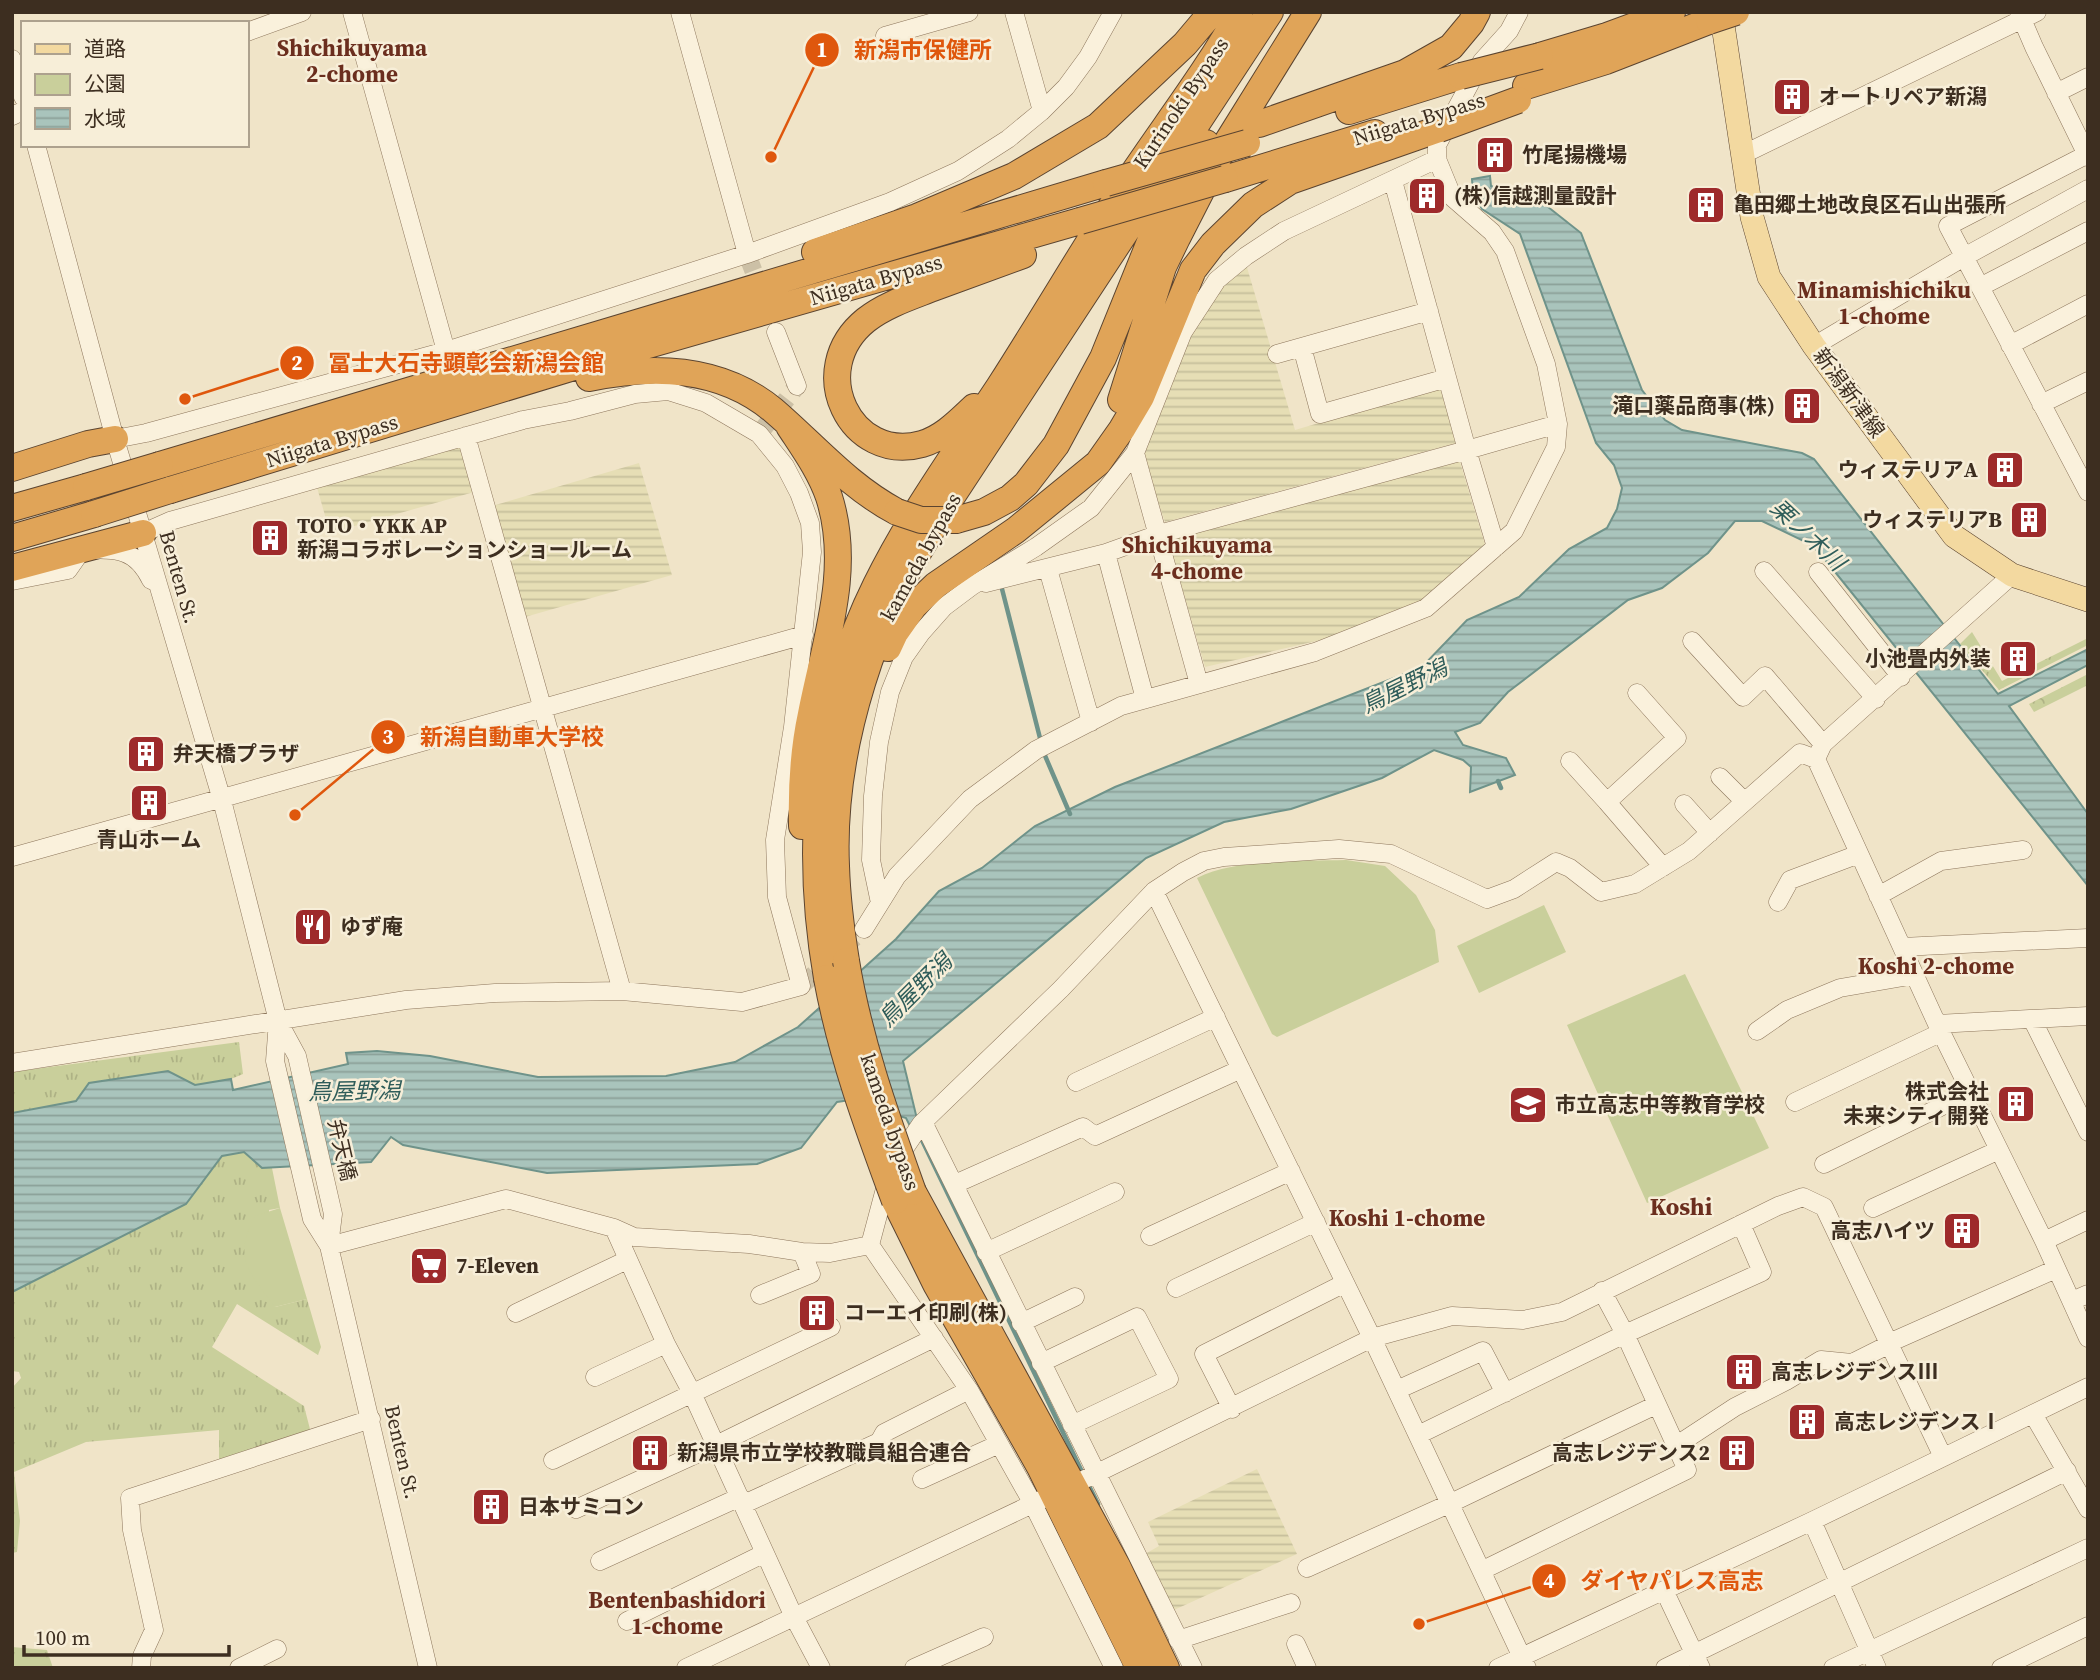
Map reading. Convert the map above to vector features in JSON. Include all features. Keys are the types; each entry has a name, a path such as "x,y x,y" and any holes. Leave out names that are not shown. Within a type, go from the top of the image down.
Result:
{"highway":[{"name":"Kurinoki Bypass","path":"1159,179 1270,12"},
{"path":"474,398 624,371 661,369 695,373 725,382 756,397 774,410 872,499 897,512 921,520 956,520 984,513 1010,498 1026,484 1056,445 1076,412 1103,358 1156,227 1283,12"},
{"path":"1063,492 1094,452 1115,417 1163,267 1177,237 1221,152 1308,12"},
{"path":"1005,377 941,435 922,444 898,446 876,440 858,428 842,404 835,376 840,355 849,336 866,319 888,306 1076,230 1159,179 1253,134 1405,73 1451,47 1477,12"},
{"name":"Niigata Bypass","path":"1253,134 1541,56 1672,12"},
{"path":"858,696 879,668 895,634 914,606 936,585 1016,530 1098,463 1141,397 1193,270 1213,244 1253,205 1290,181 1443,119 1522,93 1715,17 1736,12"},
{"name":"Kurinoki Bypass","path":"1113,188 1233,14"},
{"path":"570,342 623,318 917,217 1014,176 1098,126 1185,44 1233,14"},
{"name":"Niigata Bypass","path":"12,508 570,342 1113,188 1159,179 1225,179 1443,119"},
{"name":"kameda bypass","path":"832,966 839,914 837,814 845,750 866,669 895,596 943,510 1159,179"},
{"name":"kameda bypass","path":"1113,188 1005,377 919,507 876,585 848,657 829,724 816,819 816,881 849,1068 904,1197 936,1284 1040,1467 1139,1668"},
{"name":"Niigata Bypass","path":"12,538 626,351 1076,230"},
{"path":"789,426 815,466 828,495 836,526 838,551 834,607 810,717 800,786 803,885 832,966"},
{"path":"14,466 88,444 115,439"},
{"path":"12,568 143,533"},
{"name":"kameda bypass","path":"904,1197 1117,1566 1166,1668"}],"main road":[{"name":"新潟新津線","path":"1715,17 1744,154 1752,217 1769,277 1814,346 1954,536 2012,575 2088,600"}],"street":[{"path":"248,32 302,12"},
{"path":"352,12 446,351"},
{"path":"680,12 747,254"},
{"path":"885,36 969,12"},
{"path":"1014,12 1042,111"},
{"path":"115,439 446,351 747,254 890,202 958,171 1008,139 1042,111 1066,87 1088,57 1113,12"},
{"path":"864,929 897,876 970,799 1037,750 1121,706 1315,652 1426,608 1514,531 1556,447 1558,424 1546,364 1506,251 1492,232 1453,198 1437,159 1437,145 1482,61 1509,31 1519,12"},
{"path":"1744,154 2026,15 2056,93 2087,156 1948,226 2042,404 2080,460 2088,492"},
{"path":"12,59 21,90"},
{"path":"2056,93 2088,77"},
{"name":"Benten St.","path":"37,147 115,439 222,800 278,1021"},
{"path":"880,903 871,860 873,796 879,742 890,692 904,657 921,633 944,607 972,586 1036,547 1091,508 1135,453 1183,332 1217,280 1284,231 1437,159"},
{"path":"1393,181 1496,547"},
{"path":"1814,346 1964,257 2088,189"},
{"path":"1980,287 2088,231"},
{"path":"2010,345 2088,304"},
{"path":"1277,354 1429,311"},
{"path":"776,332 797,386"},
{"path":"1303,347 1320,414 1447,378"},
{"path":"2042,404 2088,381"},
{"path":"12,1063 428,998 495,993 622,991 742,1002 801,986 777,897 775,840 804,635 812,552 810,523 785,466 759,435 746,425 706,403 668,391 635,394 466,436 170,521 143,533"},
{"path":"972,586 1106,553 1159,534 1558,424"},
{"path":"466,436 622,991"},
{"path":"1135,453 1199,684"},
{"path":"12,581 68,570 82,550 121,549 144,565 165,608"},
{"path":"1106,553 1145,699"},
{"path":"1048,569 1091,722"},
{"path":"1764,571 1876,699"},
{"path":"1818,572 1903,675"},
{"path":"1114,1668 1037,1502 999,1444 969,1390 870,1245 890,1170 919,1128 1062,989 1154,891 1204,861 1224,857 1339,849 1391,854 1487,899 1514,890 1556,862 1570,868 1601,892 1635,884 1689,851 1800,753 1820,752 2012,575"},
{"path":"12,857 804,635"},
{"path":"1692,641 1743,697 1765,676 1820,752 1859,854 1939,1028 2056,1269 2080,1298 2088,1338"},
{"path":"1607,802 1677,738 1637,693"},
{"path":"1570,761 1663,867"},
{"path":"1720,777 1744,802"},
{"path":"1685,804 1710,833"},
{"path":"1878,896 1941,861 2023,850"},
{"path":"1778,902 1790,880 1859,854"},
{"path":"1154,891 1373,1338 1525,1662"},
{"path":"1902,947 2088,937"},
{"path":"1757,1031 1787,1010 1840,988 1915,975"},
{"path":"1795,1102 1939,1028 2088,1016"},
{"path":"1076,1082 1216,1017"},
{"path":"2032,1019 2088,1132"},
{"path":"278,1021 275,1061 312,1219 329,1246 506,1199 614,1228 634,1237 749,1244 830,1254 870,1245"},
{"name":"弁天橋","path":"278,1021 297,1056 333,1214 329,1246"},
{"path":"955,1184 1083,1127 1095,1136 1241,1069"},
{"path":"1824,1164 1971,1093"},
{"path":"919,1128 955,1184 1072,1425 1090,1477 1193,1668"},
{"path":"1873,1208 1999,1150"},
{"path":"1150,1236 1291,1171"},
{"path":"986,1252 1115,1192"},
{"path":"1090,1477 1373,1338 1452,1316 1523,1320 1562,1312 1741,1224 1803,1197 1824,1207 1943,1457"},
{"path":"2044,1241 2088,1220"},
{"path":"1175,1288 1316,1222"},
{"path":"1418,1434 1625,1334 1762,1272 1741,1224"},
{"path":"614,1228 794,1617 821,1668"},
{"name":"Benten St.","path":"329,1246 428,1668"},
{"path":"760,1295 811,1274 802,1252"},
{"path":"516,1313 627,1260"},
{"path":"1677,1445 1735,1407 1821,1360 1852,1363 2056,1269"},
{"path":"1232,1409 1204,1354 1345,1283"},
{"path":"1483,1570 1687,1470 1625,1334 1602,1291"},
{"path":"1021,1323 1075,1297"},
{"path":"1041,1363 1138,1317 1169,1379 1072,1425"},
{"path":"553,1460 831,1327"},
{"path":"576,1509 714,1446 934,1338"},
{"path":"601,1377 666,1344"},
{"path":"1397,1390 1483,1351 1505,1393"},
{"path":"1498,1668 1525,1662 1664,1590 2088,1387"},
{"path":"600,1561 879,1441 884,1433 969,1390"},
{"path":"1307,1568 1656,1405"},
{"path":"2033,1414 2088,1509"},
{"path":"141,1668 142,1656 154,1630 132,1530 130,1498 371,1419"},
{"path":"922,1479 999,1444"},
{"path":"1665,1668 1697,1660 1840,1584 2067,1471"},
{"path":"687,1668 1037,1502"},
{"path":"1812,1521 1874,1659"},
{"path":"1833,1668 1874,1659 2088,1548"},
{"path":"627,1621 765,1553"},
{"path":"1664,1590 1697,1660"},
{"path":"1178,1640 1291,1603"},
{"path":"2001,1668 2088,1626"},
{"path":"914,1668 984,1637"},
{"path":"1296,1644 1307,1668"},
{"path":"239,1668 277,1649"}],"shaded area":[{"path":"1246,264 1295,430 1441,387 1456,443 1165,522 1141,452 1180,354 1210,302"},
{"path":"459,443 474,492 330,533 316,484"},
{"path":"1459,459 1486,548 1431,595 1401,611 1338,636 1205,667 1168,540"},
{"path":"639,463 672,575 525,617 492,506"},
{"path":"1257,1469 1297,1554 1174,1610 1145,1554 1159,1546 1148,1522"}],"green space":[{"path":"1972,632 2002,681 2088,638 2088,645 1999,690 1960,644"},
{"path":"2088,674 2088,685 2034,712 2029,704"},
{"path":"1346,860 1385,866 1416,895 1435,930 1439,962 1277,1037 1272,1034 1197,878 1249,864"},
{"path":"1544,905 1566,952 1479,993 1457,946"},
{"path":"1685,974 1769,1148 1647,1203 1567,1025"},
{"path":"239,1042 243,1074 231,1079 195,1085 168,1071 89,1083 76,1101 12,1113 12,1072"},
{"path":"244,1152 262,1168 272,1168 280,1208 269,1210 275,1307 307,1299 321,1347 318,1355 237,1304 212,1347 304,1406 311,1433 219,1461 219,1430 86,1442 14,1472 20,1521 17,1552 12,1553 12,1388 21,1378 19,1372 12,1371 12,1292 186,1204 222,1156"},
{"path":"280,1208 307,1299 275,1307 247,1265 245,1244 255,1216"},
{"path":"12,1647 47,1650 53,1668 12,1668"}],"water":[{"path":"1490,176 1491,186 1499,189 1524,188 1581,233 1642,390 1665,420 1682,430 1802,453 1814,459 1998,694 2088,649 2088,665 2009,706 2088,814 2088,886 1819,552 1808,543 1762,521 1735,521 1708,553 1662,588 1628,600 1508,692 1480,723 1455,732 1463,745 1506,758 1515,775 1470,792 1471,767 1463,760 1434,750 1382,778 1291,809 1224,822 1146,858 903,1061 917,1119 911,1128 906,1118 850,1100 837,1102 801,1148 757,1164 547,1173 403,1145 391,1137 371,1162 262,1168 244,1152 222,1156 186,1204 12,1292 12,1113 76,1101 89,1083 168,1071 195,1085 231,1079 233,1090 348,1064 346,1053 377,1051 430,1056 538,1077 666,1076 735,1062 798,1027 896,939 939,891 982,868 1035,826 1115,787 1422,667 1467,620 1519,597 1569,549 1607,528 1617,509 1622,488 1614,465 1596,443 1520,234 1482,209 1473,194 1472,179"}],"waterway":[{"path":"1001,585 1041,742"},
{"path":"1043,751 1070,814"},
{"path":"1498,781 1501,788"},
{"path":"919,1134 1084,1476"},
{"path":"1088,1484 1098,1504"}],"tunnel":[{"path":"747,254 763,296"},
{"path":"759,434 797,386"},
{"path":"801,986 864,929"}],"place":[{"name":"オートリペア新潟","path":"1792,97"},
{"name":"竹尾揚機場","path":"1495,155"},
{"name":"新潟市保健所","path":"771,157"},
{"name":"(株)信越測量設計","path":"1427,196"},
{"name":"亀田郷土地改良区石山出張所","path":"1706,205"},
{"name":"冨士大石寺顕彰会新潟会館","path":"185,399"},
{"name":"滝口薬品商事(株)","path":"1802,406"},
{"name":"ウィステリアA","path":"2005,470"},
{"name":"ウィステリアB","path":"2029,520"},
{"name":"TOTO・YKK AP 新潟コラボレーションショールーム","path":"270,538"},
{"name":"小池畳内外装","path":"2018,659"},
{"name":"弁天橋プラザ","path":"146,754"},
{"name":"青山ホーム","path":"149,803"},
{"name":"新潟自動車大学校","path":"295,815"},
{"name":"ゆず庵","path":"313,927"},
{"name":"株式会社 未来シティ開発","path":"2016,1104"},
{"name":"市立高志中等教育学校","path":"1528,1105"},
{"name":"高志ハイツ","path":"1962,1231"},
{"name":"7-Eleven","path":"429,1266"},
{"name":"コーエイ印刷(株)","path":"817,1313"},
{"name":"高志レジデンスⅢ","path":"1744,1372"},
{"name":"高志レジデンスⅠ","path":"1807,1422"},
{"name":"新潟県市立学校教職員組合連合","path":"650,1453"},
{"name":"高志レジデンス2","path":"1737,1453"},
{"name":"日本サミコン","path":"491,1507"},
{"name":"ダイヤパレス高志","path":"1419,1624"}],"district":[{"name":"Shichikuyama 2-chome","path":"352,61"},
{"name":"Minamishichiku 1-chome","path":"1884,303"},
{"name":"Shichikuyama 4-chome","path":"1197,558"},
{"name":"Koshi 2-chome","path":"1936,966"},
{"name":"Koshi","path":"1681,1207"},
{"name":"Koshi 1-chome","path":"1407,1218"},
{"name":"Bentenbashidori 1-chome","path":"677,1613"}],"water label":[{"name":"栗ノ木川","path":"1808,535"},
{"name":"鳥屋野潟","path":"1404,686"},
{"name":"鳥屋野潟","path":"915,990"},
{"name":"鳥屋野潟","path":"354,1091"}]}
